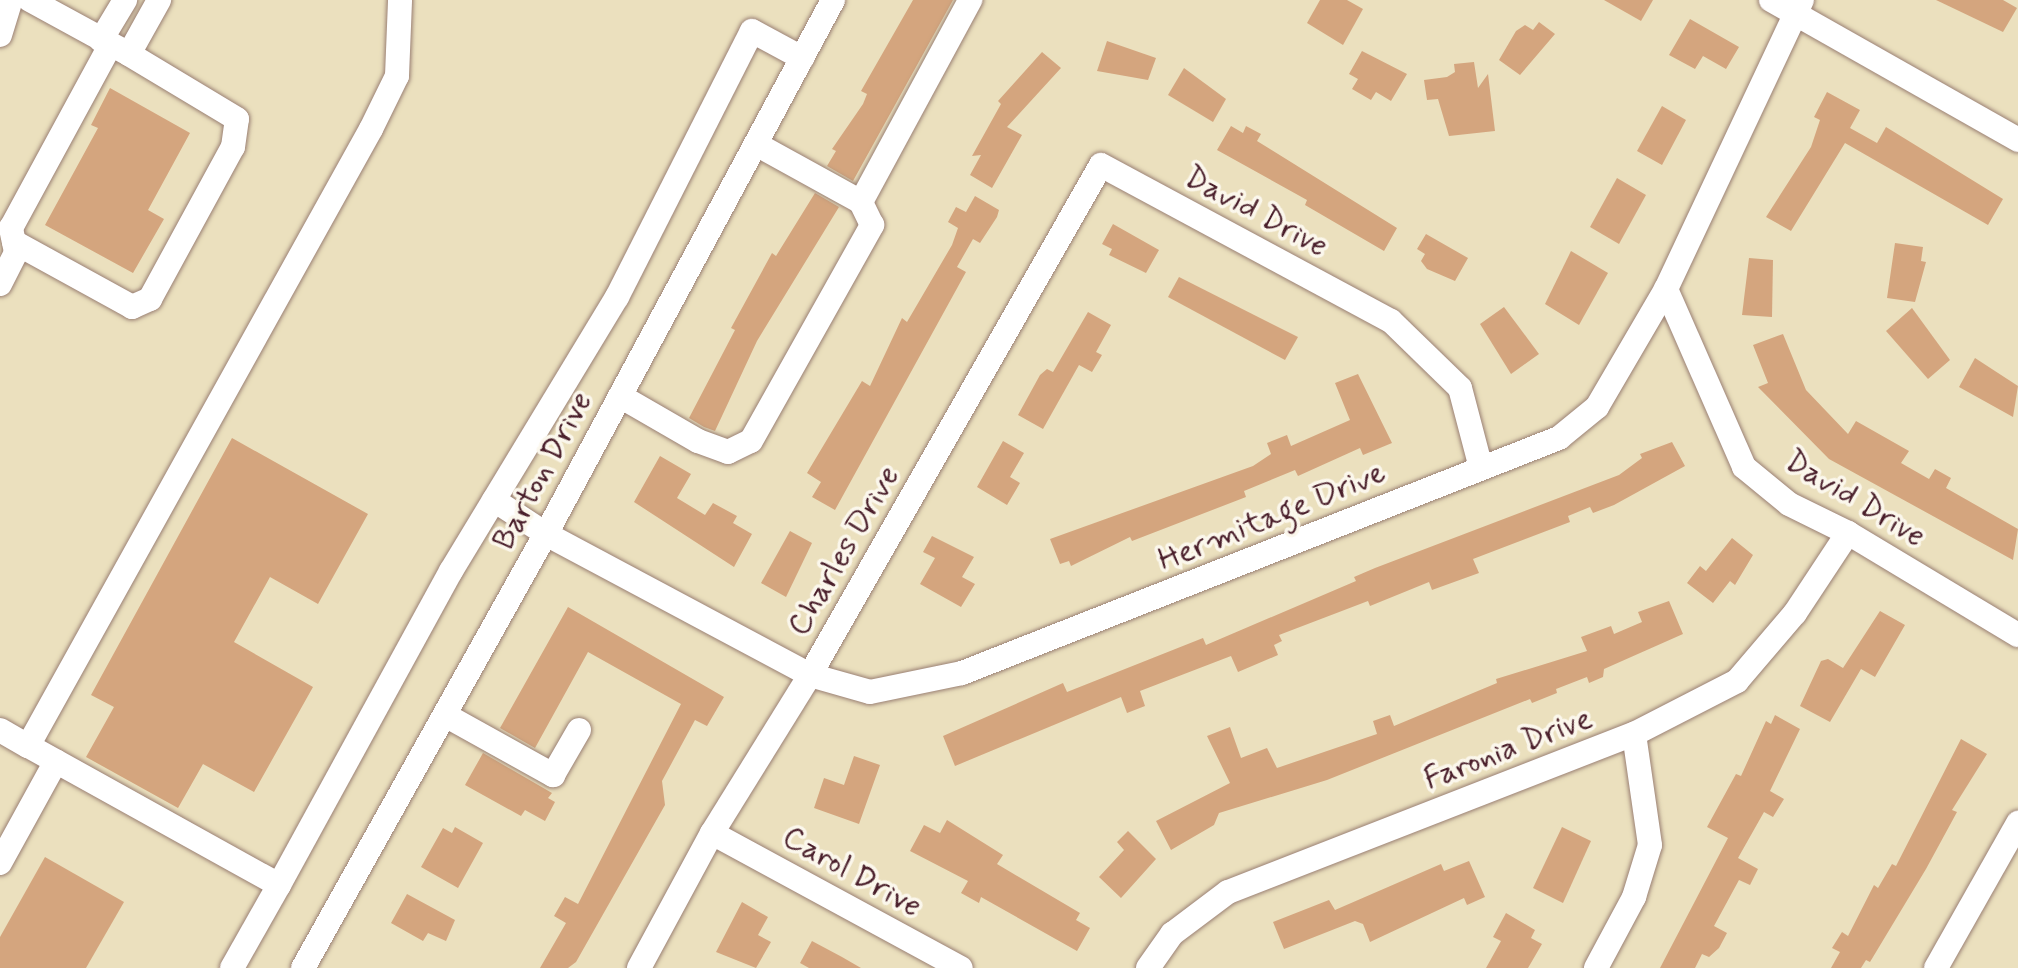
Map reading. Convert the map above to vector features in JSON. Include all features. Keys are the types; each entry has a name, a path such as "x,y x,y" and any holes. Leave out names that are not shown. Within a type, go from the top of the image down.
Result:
{"street":[{"path":"0,35 11,0"},
{"path":"14,242 132,307 150,299 233,147 237,119 30,0"},
{"path":"114,46 125,0"},
{"path":"0,284 16,252 11,228 114,46 159,0"},
{"path":"28,746 371,129 397,76 400,0"},
{"name":"Barton Drive","path":"303,968 546,534 833,0"},
{"path":"861,202 970,0"},
{"path":"1771,0 1799,7 2018,140"},
{"name":"Hermitage Drive","path":"494,500 546,534 810,675 870,692 962,673 1559,438 1597,407 1666,289 1799,7"},
{"path":"232,968 494,500 617,297 752,31 802,58"},
{"path":"620,396 698,441 728,452 751,441 872,225 861,202 756,144"},
{"name":"David Drive","path":"1101,165 1391,321 1460,388 1481,468"},
{"name":"Charles Drive","path":"639,968 712,833 810,675 1101,165"},
{"name":"David Drive","path":"1666,289 1744,467 1789,504 1848,533 2018,635"},
{"name":"Faronia Drive","path":"1148,968 1172,934 1228,892 1634,734 1737,681 1795,613 1848,533"},
{"path":"445,715 553,775 579,730"},
{"path":"0,730 279,885"},
{"path":"1596,968 1634,897 1650,845 1634,734"},
{"path":"0,863 56,761"},
{"path":"1936,968 2018,823"},
{"name":"Carol Drive","path":"712,833 961,968"}],"building":[{"path":"913,0 953,0 853,181 827,166 836,151 832,149 863,104 867,94 861,91"},
{"path":"1320,0 1347,0 1363,9 1343,45 1307,23"},
{"path":"1604,0 1653,0 1641,21"},
{"path":"1936,0 2003,0 2017,8 2003,32"},
{"path":"1690,19 1739,47 1726,69 1703,56 1695,69 1669,55"},
{"path":"1539,22 1555,34 1520,75 1499,60 1516,31 1525,25 1533,30"},
{"path":"1107,41 1156,58 1148,80 1097,71"},
{"path":"1362,51 1407,74 1391,101 1376,92 1371,100 1352,89 1358,79 1349,74"},
{"path":"1042,52 1061,68 1007,127 1022,135 992,188 970,175 981,155 972,156 1001,104 998,101"},
{"path":"1474,62 1478,88 1488,74 1495,131 1449,136 1438,99 1427,100 1424,80 1447,77 1455,72 1454,64"},
{"path":"1184,68 1226,99 1213,122 1168,95"},
{"path":"110,88 190,133 148,210 164,219 133,273 45,225 98,128 91,125"},
{"path":"1827,92 1860,110 1850,128 1877,143 1886,127 2003,199 1988,225 1845,143 1791,231 1766,217 1811,147 1820,120 1814,117"},
{"path":"1662,106 1686,120 1662,165 1637,151"},
{"path":"1231,126 1243,133 1246,126 1261,134 1257,141 1397,228 1384,251 1305,205 1307,200 1217,150"},
{"path":"1617,178 1646,195 1619,244 1590,227"},
{"path":"815,193 839,207 757,341 715,431 704,427 689,418 735,330 731,328 772,253 776,256"},
{"path":"975,196 999,210 997,217 980,243 973,239 957,267 966,272 835,510 812,497 821,482 807,473 862,381 870,386 902,318 907,322 952,245 958,228 948,222 956,207 966,212"},
{"path":"1113,224 1159,250 1146,273 1109,255 1112,249 1102,244"},
{"path":"1426,234 1468,258 1455,281 1427,269 1421,261 1425,254 1417,249"},
{"path":"1895,243 1923,247 1921,261 1926,262 1915,302 1887,298"},
{"path":"1571,251 1608,273 1579,325 1545,304"},
{"path":"1749,258 1773,260 1772,317 1742,315"},
{"path":"1179,277 1298,337 1285,360 1168,297"},
{"path":"1504,307 1539,354 1511,374 1480,324"},
{"path":"1912,308 1950,360 1928,379 1886,331"},
{"path":"1088,312 1111,325 1096,352 1102,355 1092,372 1079,365 1043,429 1018,415 1040,375 1047,369 1053,372"},
{"path":"1783,334 1806,390 1848,434 1856,421 1909,451 1901,463 1929,479 1935,469 1951,478 1946,488 2018,529 2013,560 1829,459 1758,387 1768,383 1753,345"},
{"path":"1975,358 2018,386 2013,417 1959,387"},
{"path":"1358,374 1392,443 1363,455 1360,448 1298,476 1295,470 1244,491 1246,497 1132,541 1130,537 1071,566 1069,561 1060,564 1050,539 1253,466 1271,454 1267,443 1287,435 1291,446 1350,420 1335,383"},
{"path":"232,438 368,514 318,604 270,577 234,642 313,687 254,792 203,764 178,808 86,757 114,707 91,695"},
{"path":"1003,441 1024,453 1010,477 1020,483 1007,505 977,487"},
{"path":"1672,442 1685,466 1614,505 1593,513 1590,507 1568,516 1570,522 1473,559 1479,573 1432,590 1429,582 1370,606 1368,601 1279,635 1282,641 1274,645 1278,655 1238,672 1231,656 1140,691 1145,706 1127,713 1121,697 955,766 943,736 1063,683 1067,692 1203,638 1206,645 1356,581 1354,577 1375,568 1619,475 1642,458 1640,454"},
{"path":"660,456 691,474 677,498 705,515 713,503 737,516 733,523 752,534 734,567 634,502"},
{"path":"790,531 812,543 786,597 761,583"},
{"path":"932,536 974,557 962,577 975,584 961,607 920,584 935,558 923,552"},
{"path":"1732,538 1753,555 1735,585 1730,581 1713,603 1687,583 1700,566 1706,571"},
{"path":"1669,601 1683,634 1604,669 1603,677 1589,683 1587,677 1532,703 1530,699 1327,780 1219,813 1214,825 1171,850 1156,821 1230,783 1207,736 1230,727 1241,758 1267,748 1277,768 1377,734 1373,721 1390,715 1394,726 1497,683 1496,679 1587,651 1581,637 1611,626 1614,634 1642,622 1638,612"},
{"path":"568,607 724,697 707,726 695,720 662,781 665,805 576,962 568,968 540,968 566,923 554,916 565,897 578,904 681,704 588,652 535,748 500,728"},
{"path":"1880,611 1905,625 1875,677 1861,669 1830,722 1800,706 1821,661 1828,659 1843,668"},
{"path":"1775,715 1800,729 1770,791 1784,799 1773,817 1764,812 1738,858 1758,869 1750,885 1739,880 1714,926 1727,933 1719,948 1709,957 1702,954 1695,968 1660,968 1728,838 1707,827 1736,774 1741,776 1766,721 1771,724"},
{"path":"1961,739 1987,754 1952,810 1957,812 1926,869 1870,962 1866,960 1861,968 1831,968 1840,952 1832,948 1842,932 1848,936 1874,885 1878,888 1892,864 1896,866"},
{"path":"483,753 552,793 548,798 555,802 545,821 525,810 521,816 465,785"},
{"path":"854,756 880,765 859,824 814,808 824,778 844,785"},
{"path":"947,820 1003,855 997,864 1080,913 1076,920 1090,928 1077,951 981,897 979,903 961,893 968,881 910,851 924,825 940,833"},
{"path":"455,827 483,843 458,888 421,867 443,828 452,833"},
{"path":"1562,827 1591,841 1563,903 1533,888"},
{"path":"1128,831 1156,859 1121,898 1099,877 1124,850 1117,842"},
{"path":"45,857 124,902 86,968 0,968 0,937"},
{"path":"1469,861 1485,897 1467,905 1464,898 1370,942 1363,924 1355,921 1284,949 1273,922 1329,900 1335,910 1441,864 1444,871"},
{"path":"407,894 455,920 446,941 428,933 423,941 391,923"},
{"path":"742,902 768,917 758,935 771,942 756,968 716,952"},
{"path":"1506,913 1535,930 1531,938 1542,944 1528,968 1486,968 1501,941 1493,937"},
{"path":"812,941 861,968 809,968 800,963"}]}
